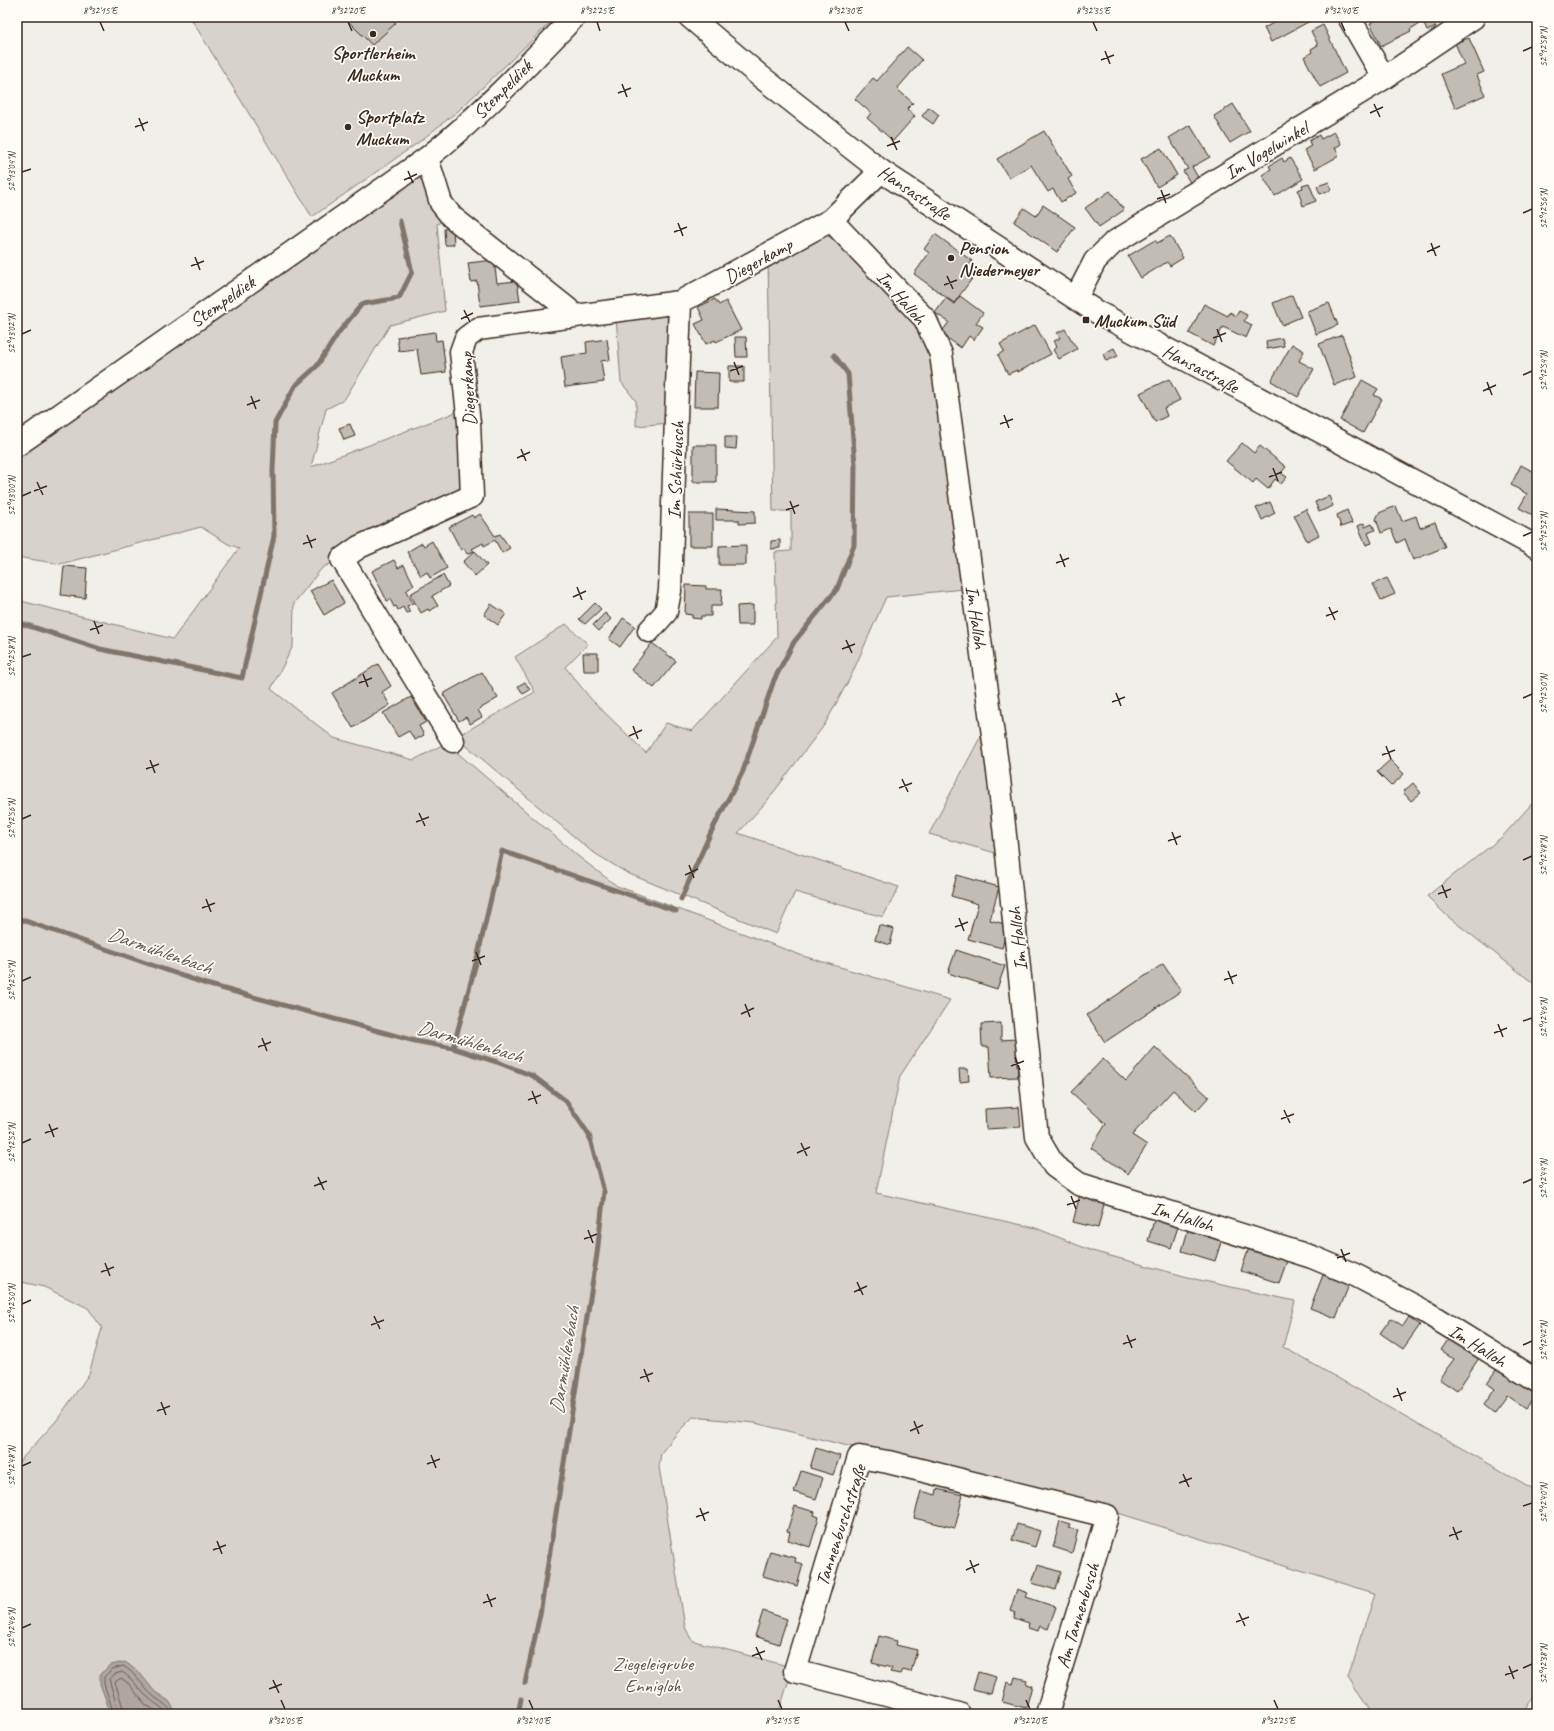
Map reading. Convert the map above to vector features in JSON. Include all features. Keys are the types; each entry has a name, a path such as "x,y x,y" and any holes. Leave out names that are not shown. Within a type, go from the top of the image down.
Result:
{"street":[{"name":"Stempeldiek","path":"17,445 427,158 454,137 574,17"},
{"name":"Hansastraße","path":"690,17 760,76 881,171 1095,311 1537,547"},
{"path":"1349,17 1384,78"},
{"name":"Im Vogelwinkel","path":"1076,298 1095,262 1112,243 1384,78 1474,18"},
{"path":"427,158 441,203 452,217 568,309 570,317"},
{"name":"Diegerkamp","path":"452,741 342,558 359,547 472,496 468,423 461,352 466,338 478,329 680,302 831,220 881,171"},
{"name":"Im Halloh","path":"831,220 925,319 941,354 999,779 1037,1137 1054,1166 1080,1184 1312,1257 1355,1275 1424,1311 1537,1381"},
{"name":"Im Schürbusch","path":"649,631 666,612 670,591 680,302"},
{"name":"Tannenbuschstraße","path":"959,1714 795,1671 859,1457 888,1462 1107,1516"},
{"name":"Am Tannenbusch","path":"1046,1714 1107,1516"}],"green space":[{"name":"Sportplatz Muckum","path":"190,17 556,17 458,111 419,142 312,217"},
{"name":"Ziegeleigrube Ennigloh","path":"417,175 427,179 447,219 437,224 445,311 390,325 344,400 326,409 311,467 459,411 464,483 456,493 333,551 336,561 322,568 294,603 293,646 271,689 334,738 414,760 446,743 579,857 617,886 803,956 950,1000 900,1076 876,1193 1036,1228 1092,1251 1195,1279 1295,1301 1283,1347 1537,1491 1537,1693 1523,1714 1372,1714 1348,1678 1374,1593 1118,1513 755,1423 693,1417 678,1432 661,1453 659,1467 685,1627 691,1639 694,1641 784,1665 789,1680 778,1714 25,1714 17,1704 17,1464 57,1420 89,1374 102,1328 88,1308 44,1287 17,1281 17,600 173,639 239,548 228,544 201,527 60,564 17,557 17,455"},
{"path":"820,232 843,244 918,323 931,360 963,589 886,597 851,676 825,724 767,801 738,833 899,887 883,917 795,892 776,934 627,873 591,851 456,737 535,692 515,657 566,624 588,644 565,667 591,699 646,753 666,723 692,731 777,637 775,552 791,551 791,511 773,511 768,262"},
{"path":"660,312 667,317 670,322 670,423 636,426 636,401 621,382 616,317"},
{"path":"983,732 999,854 929,834"},
{"path":"1537,798 1537,986 1447,916 1427,896 1502,837"}],"water":[{"path":"125,1662 139,1672 155,1692 169,1701 177,1714 111,1714 100,1684 100,1674 111,1665"}],"building":[{"name":"Sportlerheim Muckum","path":"349,17 390,17 396,23 372,45 348,21 350,19"},
{"path":"1275,17 1308,17 1310,21 1271,42 1264,28 1277,21"},
{"path":"1377,17 1415,17 1419,24 1410,29 1411,31 1381,46 1370,23 1378,19"},
{"path":"1431,18 1436,27 1427,31 1423,22"},
{"path":"1323,25 1346,73 1320,87 1304,57 1312,52 1311,49 1318,45 1311,31"},
{"path":"1469,38 1484,72 1477,75 1485,95 1455,108 1441,74 1464,64 1455,43"},
{"path":"907,47 922,60 897,89 913,103 907,109 915,116 893,141 867,118 871,113 855,99 873,78 877,81"},
{"path":"1233,104 1250,131 1230,143 1214,116"},
{"path":"929,107 939,115 933,124 922,116"},
{"path":"1190,125 1210,157 1192,167 1199,179 1191,184 1183,171 1188,169 1169,138"},
{"path":"1044,131 1072,176 1068,179 1076,193 1061,202 1053,189 1048,192 1031,165 1009,178 997,159"},
{"path":"1334,132 1341,144 1335,148 1339,156 1315,169 1304,150 1311,146 1309,141 1319,135 1321,139"},
{"path":"1161,148 1177,175 1157,187 1141,159"},
{"path":"1282,158 1284,162 1290,158 1303,179 1275,196 1262,175 1271,169 1269,166"},
{"path":"1329,182 1331,190 1320,194 1317,186"},
{"path":"1309,183 1316,201 1303,206 1298,190 1303,188 1302,185"},
{"path":"1110,191 1124,210 1099,227 1085,208"},
{"path":"1043,205 1075,227 1057,252 1014,222 1024,208 1036,216"},
{"path":"453,228 454,245 445,245 444,229"},
{"path":"935,234 972,261 968,266 977,272 954,303 914,274 929,253 924,249"},
{"path":"1170,236 1183,258 1170,266 1167,262 1141,278 1128,256 1155,240 1157,243"},
{"path":"494,260 497,283 517,281 520,301 480,306 477,281 471,282 468,263"},
{"path":"1292,295 1301,317 1282,325 1273,303"},
{"path":"960,296 983,313 976,323 983,327 974,340 969,336 961,348 941,333 949,322 935,313 946,298 954,304"},
{"path":"715,299 719,305 726,301 741,330 716,342 715,340 706,344 695,324 704,320 698,307"},
{"path":"1329,303 1338,325 1316,334 1307,311"},
{"path":"1204,304 1228,316 1230,312 1236,316 1239,311 1247,315 1244,321 1252,325 1246,338 1223,327 1213,346 1189,333"},
{"path":"1035,325 1051,354 1018,372 1017,370 1008,374 998,355 1004,351 1000,344"},
{"path":"1065,329 1077,349 1059,359 1053,350 1057,347 1054,341 1060,338 1057,333"},
{"path":"435,332 436,341 442,340 446,372 421,375 417,349 399,351 397,337"},
{"path":"1342,335 1357,377 1334,385 1319,344"},
{"path":"735,337 746,337 747,357 736,357"},
{"path":"1282,338 1284,346 1267,349 1266,341"},
{"path":"607,339 610,360 601,361 604,382 565,387 561,357 587,353 586,342"},
{"path":"1292,344 1304,351 1299,361 1314,369 1298,397 1271,381"},
{"path":"1114,348 1118,356 1106,361 1103,354"},
{"path":"729,366 744,366 744,382 729,382"},
{"path":"695,372 719,373 718,407 694,407"},
{"path":"1169,379 1180,400 1164,408 1167,416 1155,422 1140,393"},
{"path":"1362,380 1378,389 1374,395 1382,399 1363,433 1340,420"},
{"path":"350,424 355,436 344,440 339,428"},
{"path":"725,437 737,437 736,449 725,448"},
{"path":"1242,443 1254,453 1260,446 1286,467 1281,473 1287,477 1281,484 1275,479 1268,489 1256,479 1253,483 1226,461"},
{"path":"693,445 716,445 716,482 693,482"},
{"path":"1521,465 1536,473 1533,479 1537,481 1537,517 1519,508 1527,494 1511,485"},
{"path":"1329,496 1333,506 1319,512 1315,502"},
{"path":"1270,502 1275,513 1262,520 1256,508"},
{"path":"1396,506 1402,521 1416,516 1420,528 1435,522 1445,547 1413,560 1405,539 1397,543 1391,529 1381,533 1376,519 1379,513"},
{"path":"716,509 755,511 755,523 739,524 739,520 716,520"},
{"path":"1306,509 1319,535 1307,541 1294,515"},
{"path":"1347,510 1352,523 1341,527 1337,515"},
{"path":"480,514 495,536 500,534 510,548 502,553 495,540 484,546 483,543 472,549 474,551 467,554 464,548 461,550 449,527 472,515 474,518"},
{"path":"689,514 713,514 713,546 689,546"},
{"path":"1364,523 1365,527 1372,524 1375,530 1368,533 1372,543 1366,545 1358,526"},
{"path":"780,540 780,548 771,549 771,541"},
{"path":"432,541 447,568 430,578 427,572 421,576 407,552 422,543 424,546"},
{"path":"746,545 746,565 719,565 719,546"},
{"path":"475,551 487,565 475,576 463,562"},
{"path":"394,560 398,568 404,565 414,585 406,591 413,603 407,606 410,612 406,613 403,607 398,610 396,606 394,607 390,599 387,601 372,571"},
{"path":"64,566 87,568 85,598 61,595"},
{"path":"443,575 449,586 432,596 438,606 421,613 410,594"},
{"path":"1387,578 1395,594 1381,600 1373,584"},
{"path":"331,580 344,603 324,615 310,591"},
{"path":"686,585 706,586 706,589 722,589 721,606 711,606 711,616 701,616 701,619 692,618 692,615 685,614"},
{"path":"595,603 601,609 585,624 579,619"},
{"path":"491,604 506,614 498,625 484,615"},
{"path":"753,605 753,625 738,625 737,606"},
{"path":"605,613 611,619 599,631 593,625"},
{"path":"623,618 635,626 620,647 609,639"},
{"path":"652,643 676,661 654,688 631,670"},
{"path":"583,653 598,653 598,671 584,671"},
{"path":"378,664 391,686 382,692 390,705 353,728 332,693"},
{"path":"482,672 498,698 478,710 482,717 470,724 466,717 459,721 443,694"},
{"path":"525,682 530,690 523,694 518,686"},
{"path":"411,697 426,722 419,726 424,735 415,740 409,731 398,737 383,713"},
{"path":"1390,760 1404,774 1391,786 1377,772"},
{"path":"1413,783 1421,793 1411,801 1403,792"},
{"path":"957,875 999,887 990,920 1008,925 1002,948 968,939 978,904 951,896"},
{"path":"879,925 894,929 890,945 875,940"},
{"path":"956,950 1005,966 997,989 948,973"},
{"path":"1163,964 1181,991 1105,1042 1087,1015"},
{"path":"1001,1023 1001,1040 1016,1039 1018,1077 991,1078 989,1047 982,1047 981,1024"},
{"path":"1155,1047 1209,1097 1196,1111 1173,1090 1132,1135 1147,1145 1128,1174 1091,1148 1106,1124 1071,1092 1103,1059 1126,1081"},
{"path":"959,1069 968,1069 969,1081 960,1082"},
{"path":"1019,1107 1021,1127 986,1129 985,1109"},
{"path":"1080,1194 1105,1200 1098,1228 1073,1222"},
{"path":"1155,1217 1179,1224 1171,1248 1148,1241"},
{"path":"1188,1230 1222,1239 1215,1261 1182,1251"},
{"path":"1250,1245 1288,1258 1279,1283 1241,1271"},
{"path":"1323,1275 1349,1285 1336,1318 1310,1308"},
{"path":"1409,1317 1420,1325 1403,1349 1380,1333 1391,1318 1403,1326"},
{"path":"1452,1334 1481,1355 1457,1391 1439,1379 1454,1359 1441,1350"},
{"path":"1498,1367 1537,1395 1526,1409 1507,1396 1494,1413 1484,1405 1495,1389 1487,1383"},
{"path":"816,1448 840,1456 833,1475 810,1468"},
{"path":"801,1471 823,1478 816,1499 794,1492"},
{"path":"937,1489 963,1495 955,1528 914,1518 921,1491 936,1495"},
{"path":"795,1506 815,1512 814,1515 819,1517 810,1547 788,1540 790,1532 787,1531"},
{"path":"1060,1521 1070,1524 1068,1528 1078,1530 1072,1553 1053,1547"},
{"path":"1017,1524 1040,1531 1035,1547 1012,1540"},
{"path":"770,1551 796,1558 795,1562 803,1564 797,1586 763,1576"},
{"path":"1038,1565 1061,1572 1056,1590 1032,1583"},
{"path":"1017,1589 1028,1593 1026,1597 1056,1607 1048,1629 1040,1626 1038,1631 1028,1628 1029,1623 1014,1618 1015,1613 1010,1611"},
{"path":"763,1611 787,1619 779,1644 755,1636"},
{"path":"879,1636 897,1641 896,1645 917,1650 911,1672 902,1670 900,1674 890,1672 892,1668 872,1663"},
{"path":"978,1672 996,1677 991,1694 973,1689"},
{"path":"1015,1677 1027,1680 1026,1684 1032,1686 1026,1708 1002,1702 1007,1682 1013,1684"}],"waterway":[{"path":"17,622 100,649 242,678 274,536 273,470 275,423 295,386 317,366 339,332 362,304 399,298 412,272 400,221"},
{"path":"681,899 711,832 743,771 774,680 794,642 837,589 854,545 855,465 848,374 834,355"},
{"path":"453,1048 476,963 502,851 676,911"},
{"name":"Darmühlenbach","path":"17,918 206,984 415,1041 453,1048 497,1062 533,1076 566,1101 589,1135 604,1192 597,1254 540,1614 525,1683"},
{"name":"Darmühlenbach","path":"518,1714 521,1699"}],"place":[{"name":"Sportlerheim Muckum","path":"373,34"},
{"name":"Sportplatz Muckum","path":"348,127"},
{"name":"Pension Niedermeyer","path":"951,258"},
{"name":"Muckum Süd","path":"1086,320"}]}
